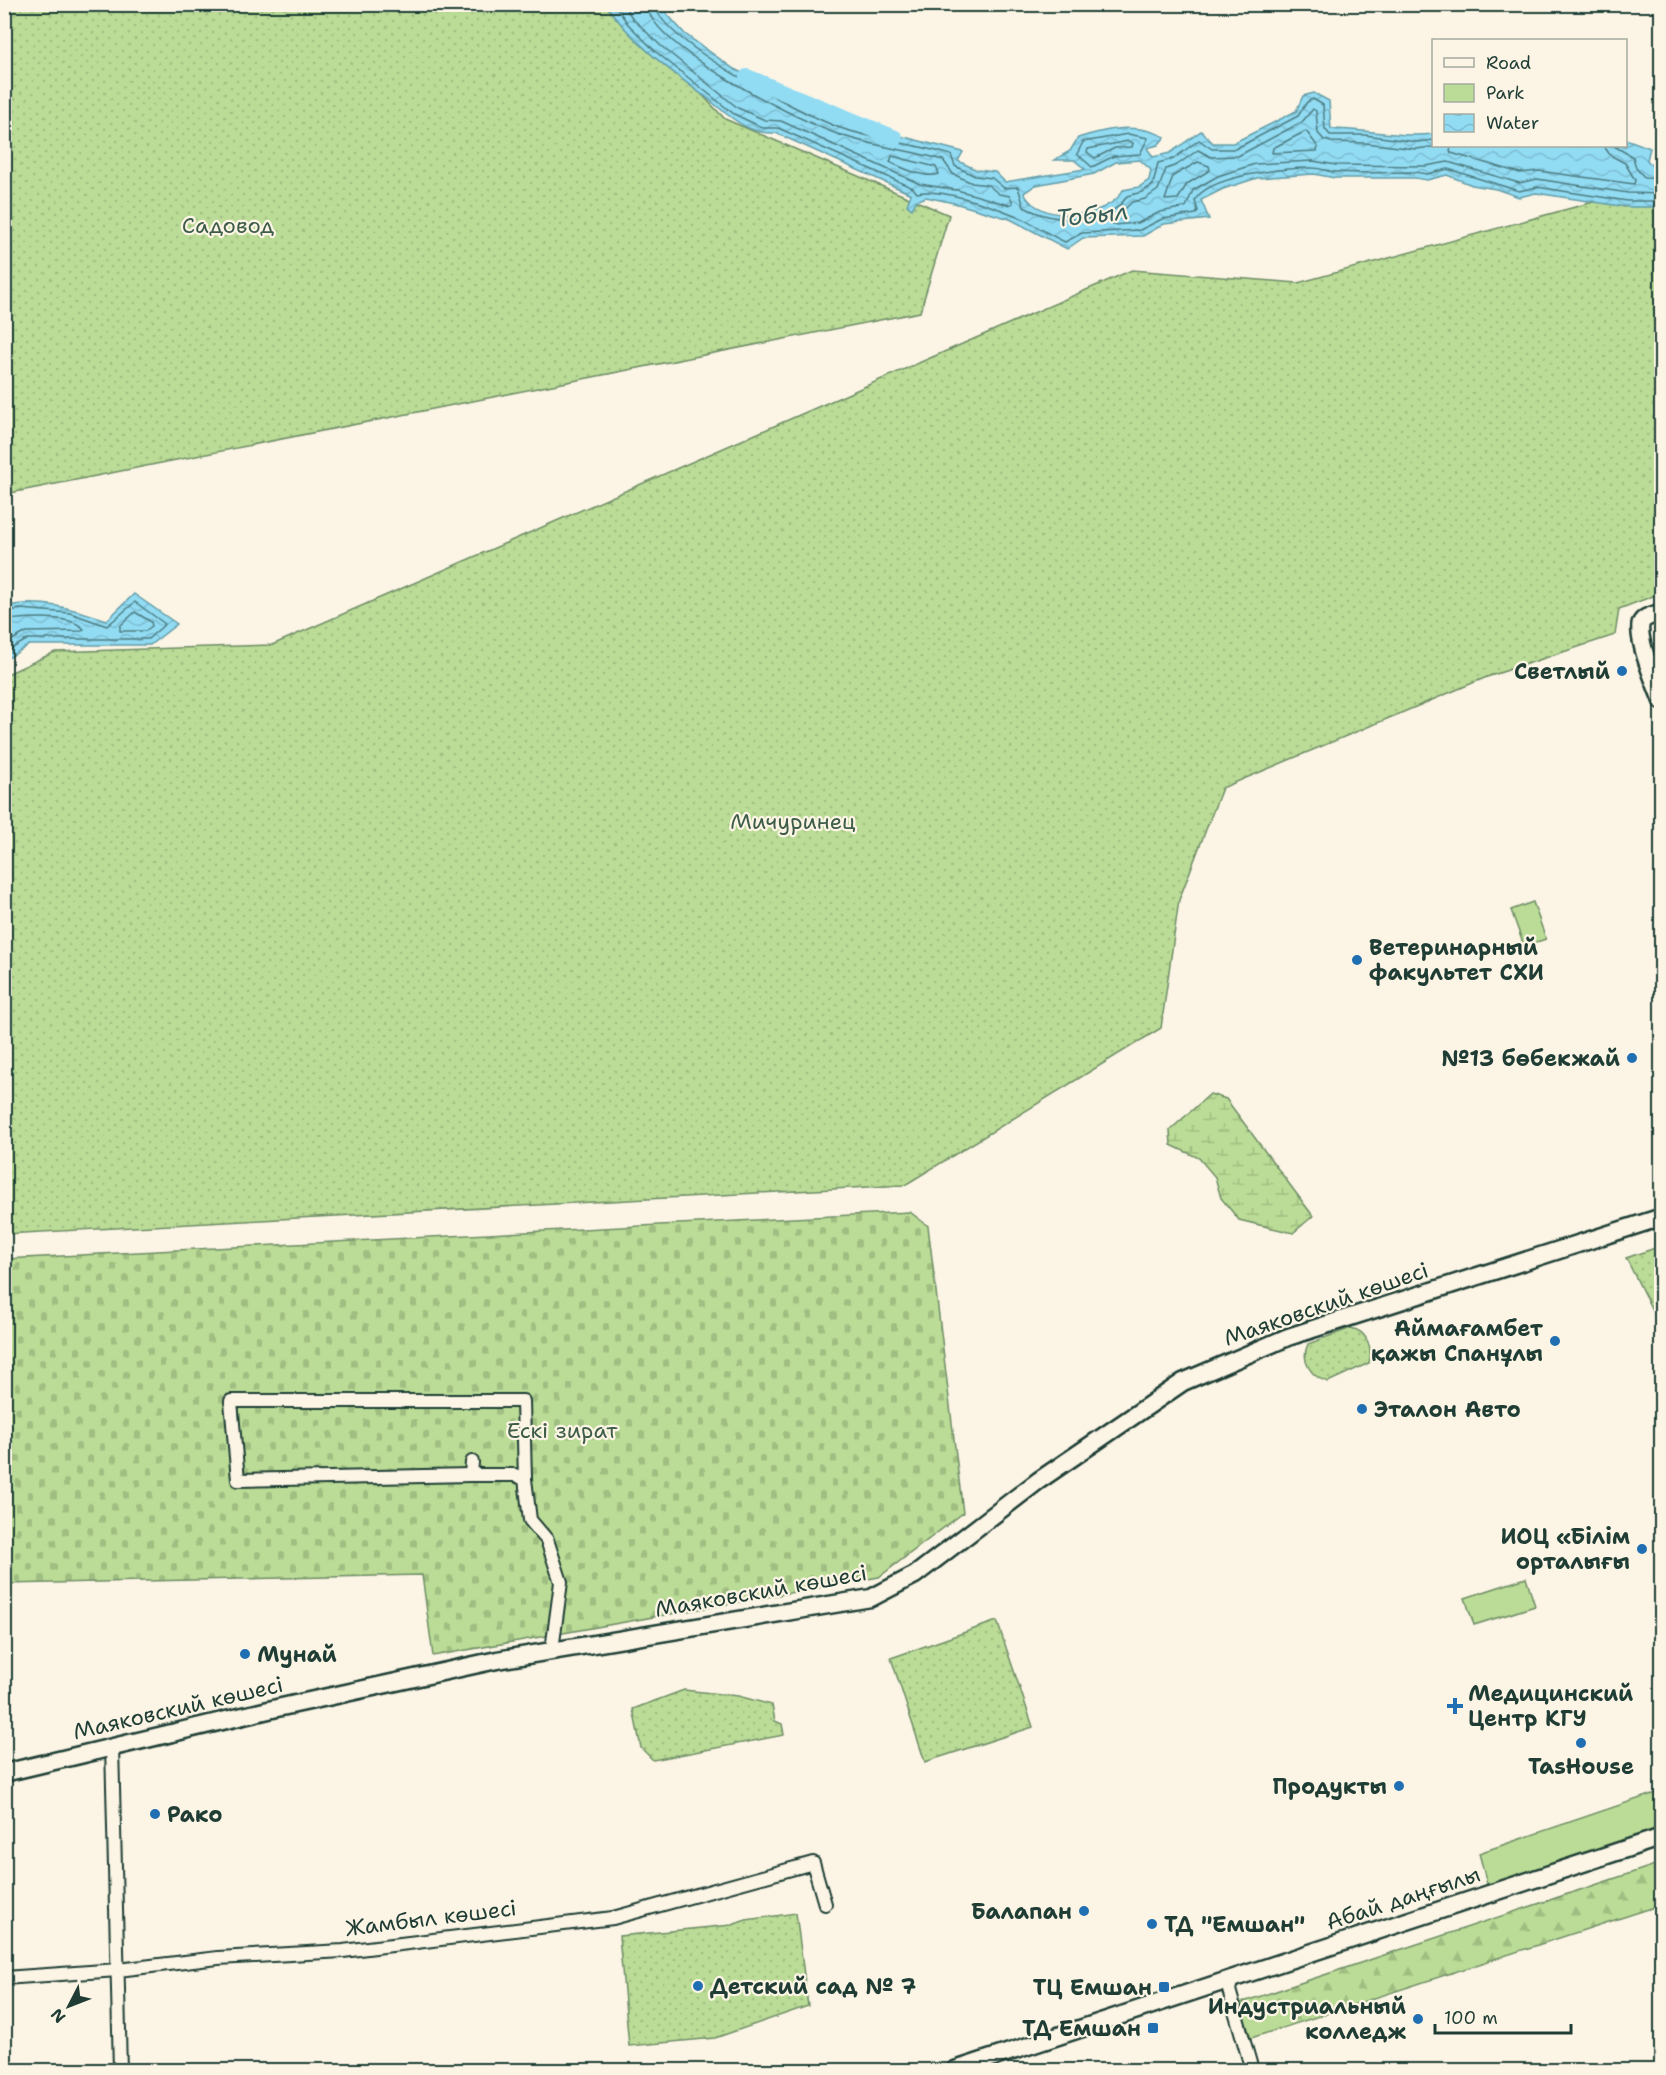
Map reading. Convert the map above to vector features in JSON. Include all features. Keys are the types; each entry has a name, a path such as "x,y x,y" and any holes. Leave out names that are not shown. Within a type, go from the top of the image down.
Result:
{"main road":[{"path":"1654,615 1641,623 1643,645 1662,701"},
{"name":"Маяковский көшесі","path":"5,1771 296,1703 552,1650 871,1598 915,1575 1038,1482 1183,1382 1288,1337 1662,1217"},
{"name":"Абай даңғылы","path":"988,2070 1230,1984 1662,1837"},
{"name":"Абай даңғылы","path":"955,2070 1662,1848"}],"street":[{"path":"525,1479 515,1475 472,1468 238,1480 231,1401 523,1401 525,1479 530,1520 547,1540 561,1582 552,1650"},
{"path":"112,1746 120,2070"},
{"name":"Жамбыл көшесі","path":"4,1978 118,1970 218,1958 343,1951 613,1918 813,1863 825,1904"},
{"path":"1230,1984 1252,2070"}],"green space":[{"name":"Садовод","path":"5,5 618,5 725,119 949,215 920,312 5,494"},
{"name":"Мичуринец","path":"1615,196 1661,196 1661,593 1619,609 1615,635 1487,677 1222,788 1179,900 1161,1028 905,1185 5,1234 5,675 55,652 272,645 1132,270 1298,283"},
{"path":"1533,902 1546,939 1524,946 1511,910"},
{"path":"1210,1094 1226,1099 1313,1216 1293,1233 1239,1220 1221,1198 1215,1177 1199,1158 1171,1145 1170,1130"},
{"name":"Ескі зират","path":"910,1212 928,1226 963,1513 879,1577 433,1656 422,1575 5,1584 5,1259"},
{"path":"1662,1246 1661,1328 1626,1258"},
{"path":"1351,1328 1365,1336 1368,1341 1369,1363 1328,1382 1322,1380 1312,1372 1306,1362 1308,1344"},
{"path":"1526,1578 1535,1606 1474,1625 1465,1598"},
{"path":"997,1621 1033,1727 925,1762 891,1658"},
{"path":"684,1690 738,1696 772,1705 775,1721 782,1724 784,1735 653,1760 641,1748 633,1709"},
{"path":"1661,1791 1661,1832 1488,1888 1479,1853"},
{"path":"1661,1863 1661,1905 1242,2041 1237,2004"},
{"path":"796,1913 808,2006 715,2038 629,2046 619,1936 732,1925 746,1920"}],"water":[{"path":"606,5 659,5 685,34 734,69 838,120 963,152 958,161 977,170 995,172 1005,182 1085,169 1074,160 1054,160 1070,151 1078,138 1110,130 1133,128 1154,132 1165,137 1158,145 1147,148 1153,157 1170,153 1201,131 1213,143 1233,143 1296,111 1303,96 1314,93 1329,101 1331,129 1409,135 1432,134 1432,147 1627,147 1627,139 1650,148 1647,160 1653,167 1661,166 1661,207 1627,207 1536,193 1519,197 1496,189 1472,185 1447,175 1427,180 1335,178 1314,174 1257,178 1223,189 1201,200 1209,219 1164,224 1143,236 1083,238 1067,249 1010,219 954,203 926,197 916,201 912,209 907,205 911,194 776,133 765,133 746,127 664,65 628,31","holes":["1140,160 1151,170 1149,180 1139,187 1123,190 1115,200 1104,207 1074,214 1058,214 1044,210 1032,203 1024,193 1036,185 1094,174 1116,162"]},
{"path":"134,594 177,624 150,645 29,645 5,660 5,607 44,604 107,620"}],"waterway":[{"name":"Тобыл","path":"747,77 895,138"}],"place":[{"name":"Светлый","path":"1622,671"},
{"name":"Ветеринарный факультет СХИ","path":"1357,960"},
{"name":"№13 бөбекжай","path":"1632,1058"},
{"name":"Аймағамбет қажы Спанұлы","path":"1555,1341"},
{"name":"Эталон Авто","path":"1362,1409"},
{"name":"ИОЦ «Білім орталығы","path":"1642,1549"},
{"name":"Мунай","path":"245,1654"},
{"name":"Медицинский Центр КГУ","path":"1455,1706"},
{"name":"TasHouse","path":"1581,1743"},
{"name":"Продукты","path":"1399,1786"},
{"name":"Рако","path":"155,1814"},
{"name":"Балапан","path":"1084,1911"},
{"name":"ТД \"Емшан\"","path":"1152,1924"},
{"name":"Детский сад № 7","path":"698,1986"},
{"name":"ТЦ Емшан","path":"1164,1987"},
{"name":"Индустриальный колледж","path":"1418,2019"},
{"name":"ТД Емшан","path":"1153,2028"}]}
